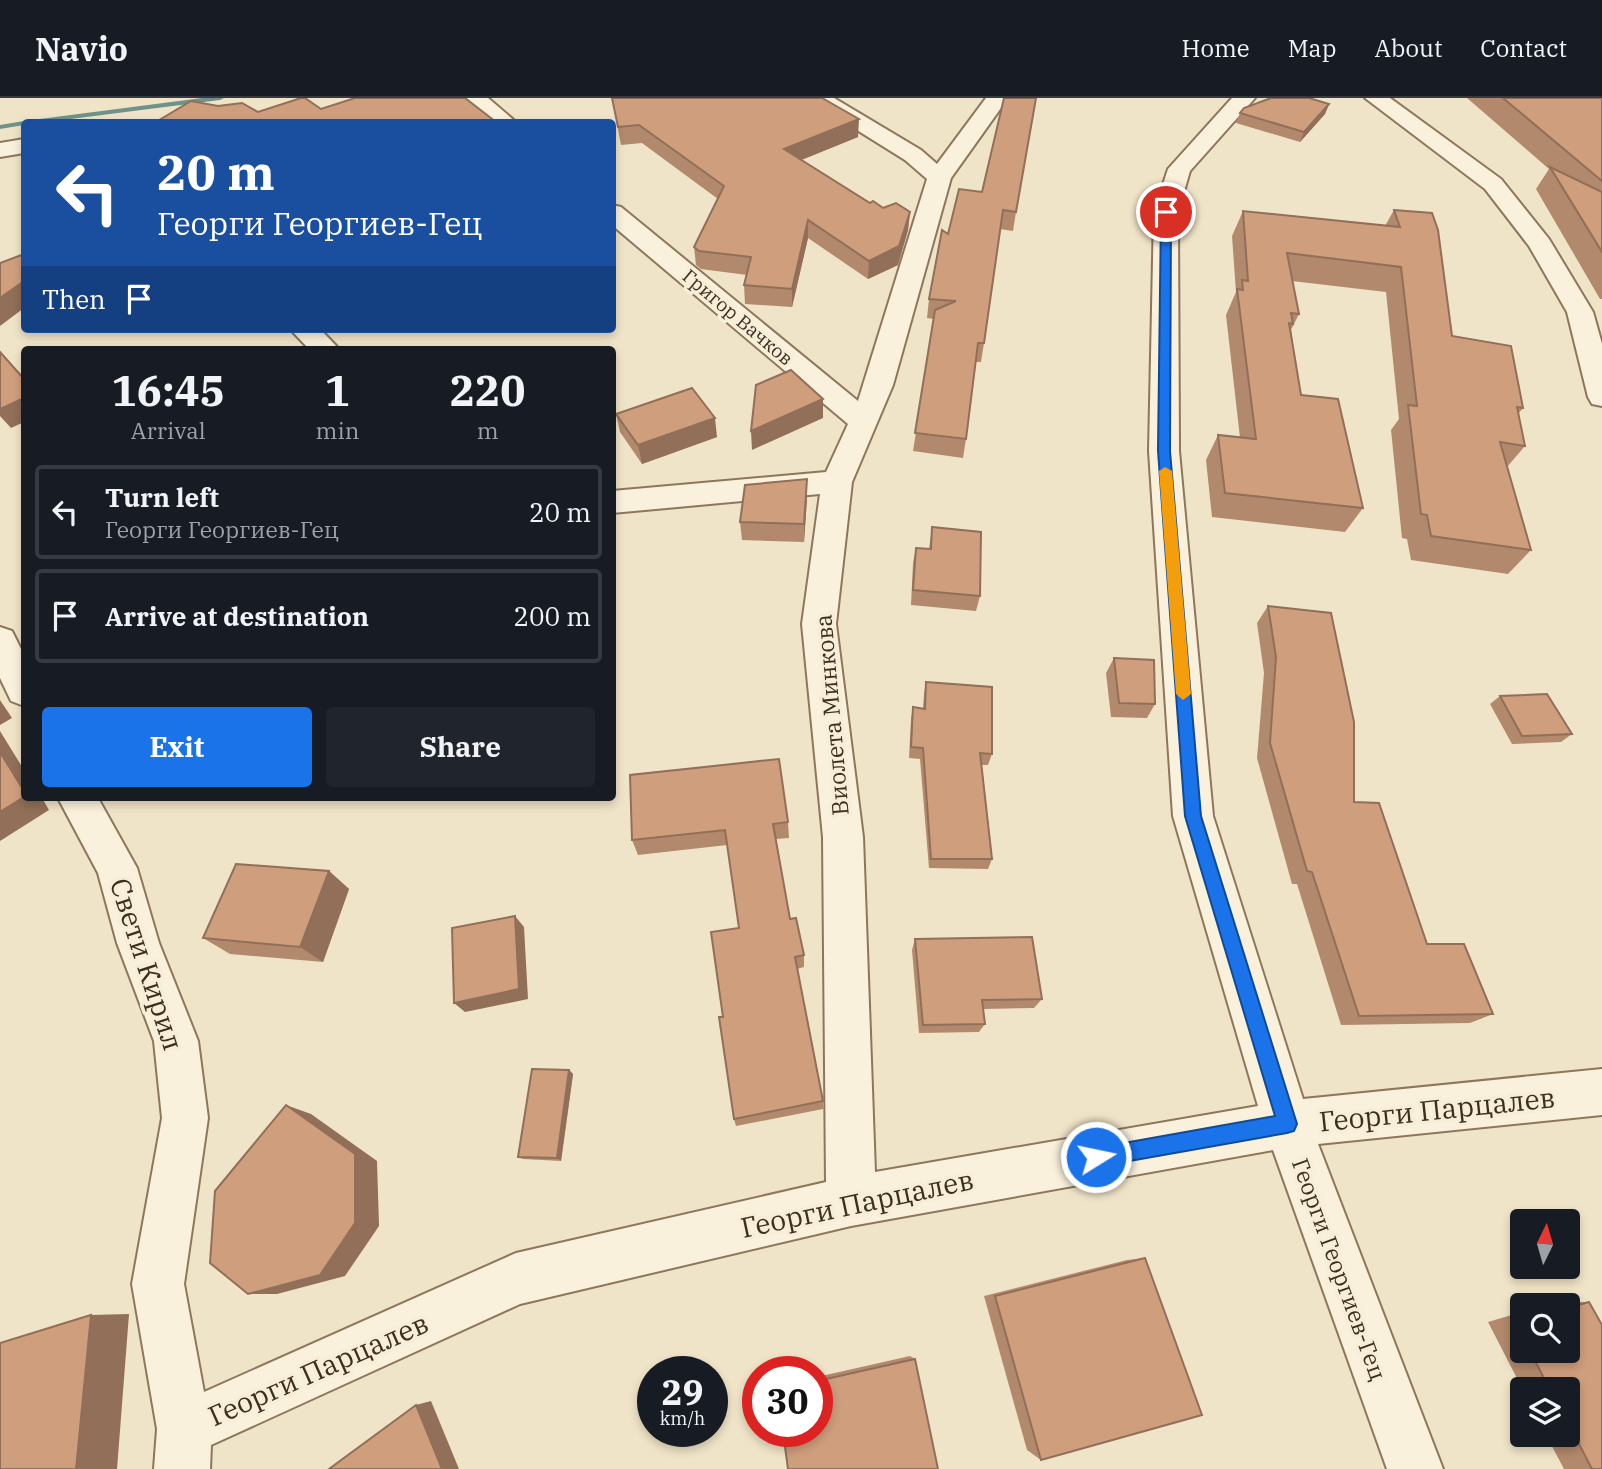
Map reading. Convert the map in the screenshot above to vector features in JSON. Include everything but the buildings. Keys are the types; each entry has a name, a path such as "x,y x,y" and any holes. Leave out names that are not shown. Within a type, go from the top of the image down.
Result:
{"street":[{"path":"475,98 501,119"},
{"path":"819,98 913,155 939,178"},
{"name":"Виолета Минкова","path":"850,1201 843,837 819,624 837,482 878,385 939,178 997,98"},
{"name":"Георги Георгиев-Гец","path":"1244,98 1179,169 1166,212 1164,451 1193,816 1287,1124 1415,1469"},
{"path":"1376,98 1493,184 1540,244 1580,312 1602,397"},
{"path":"0,150 21,146"},
{"name":"Григор Вачков","path":"616,215 863,421"},
{"path":"308,333 323,346"},
{"path":"616,502 837,482"},
{"path":"0,641 21,685"},
{"name":"Свети Кирил","path":"79,801 117,868 138,943 176,1041 185,1118 158,1284 183,1449"},
{"name":"Георги Парцалев","path":"183,1449 516,1279 850,1201 1287,1124 1602,1092"}],"waterway":[{"path":"56,119 220,98"},
{"path":"0,127 21,124"}],"slow traffic":[{"path":"1165,471 1183,694"}],"route":[{"path":"1096,1157 1287,1124 1193,816 1164,451 1166,212"}]}
